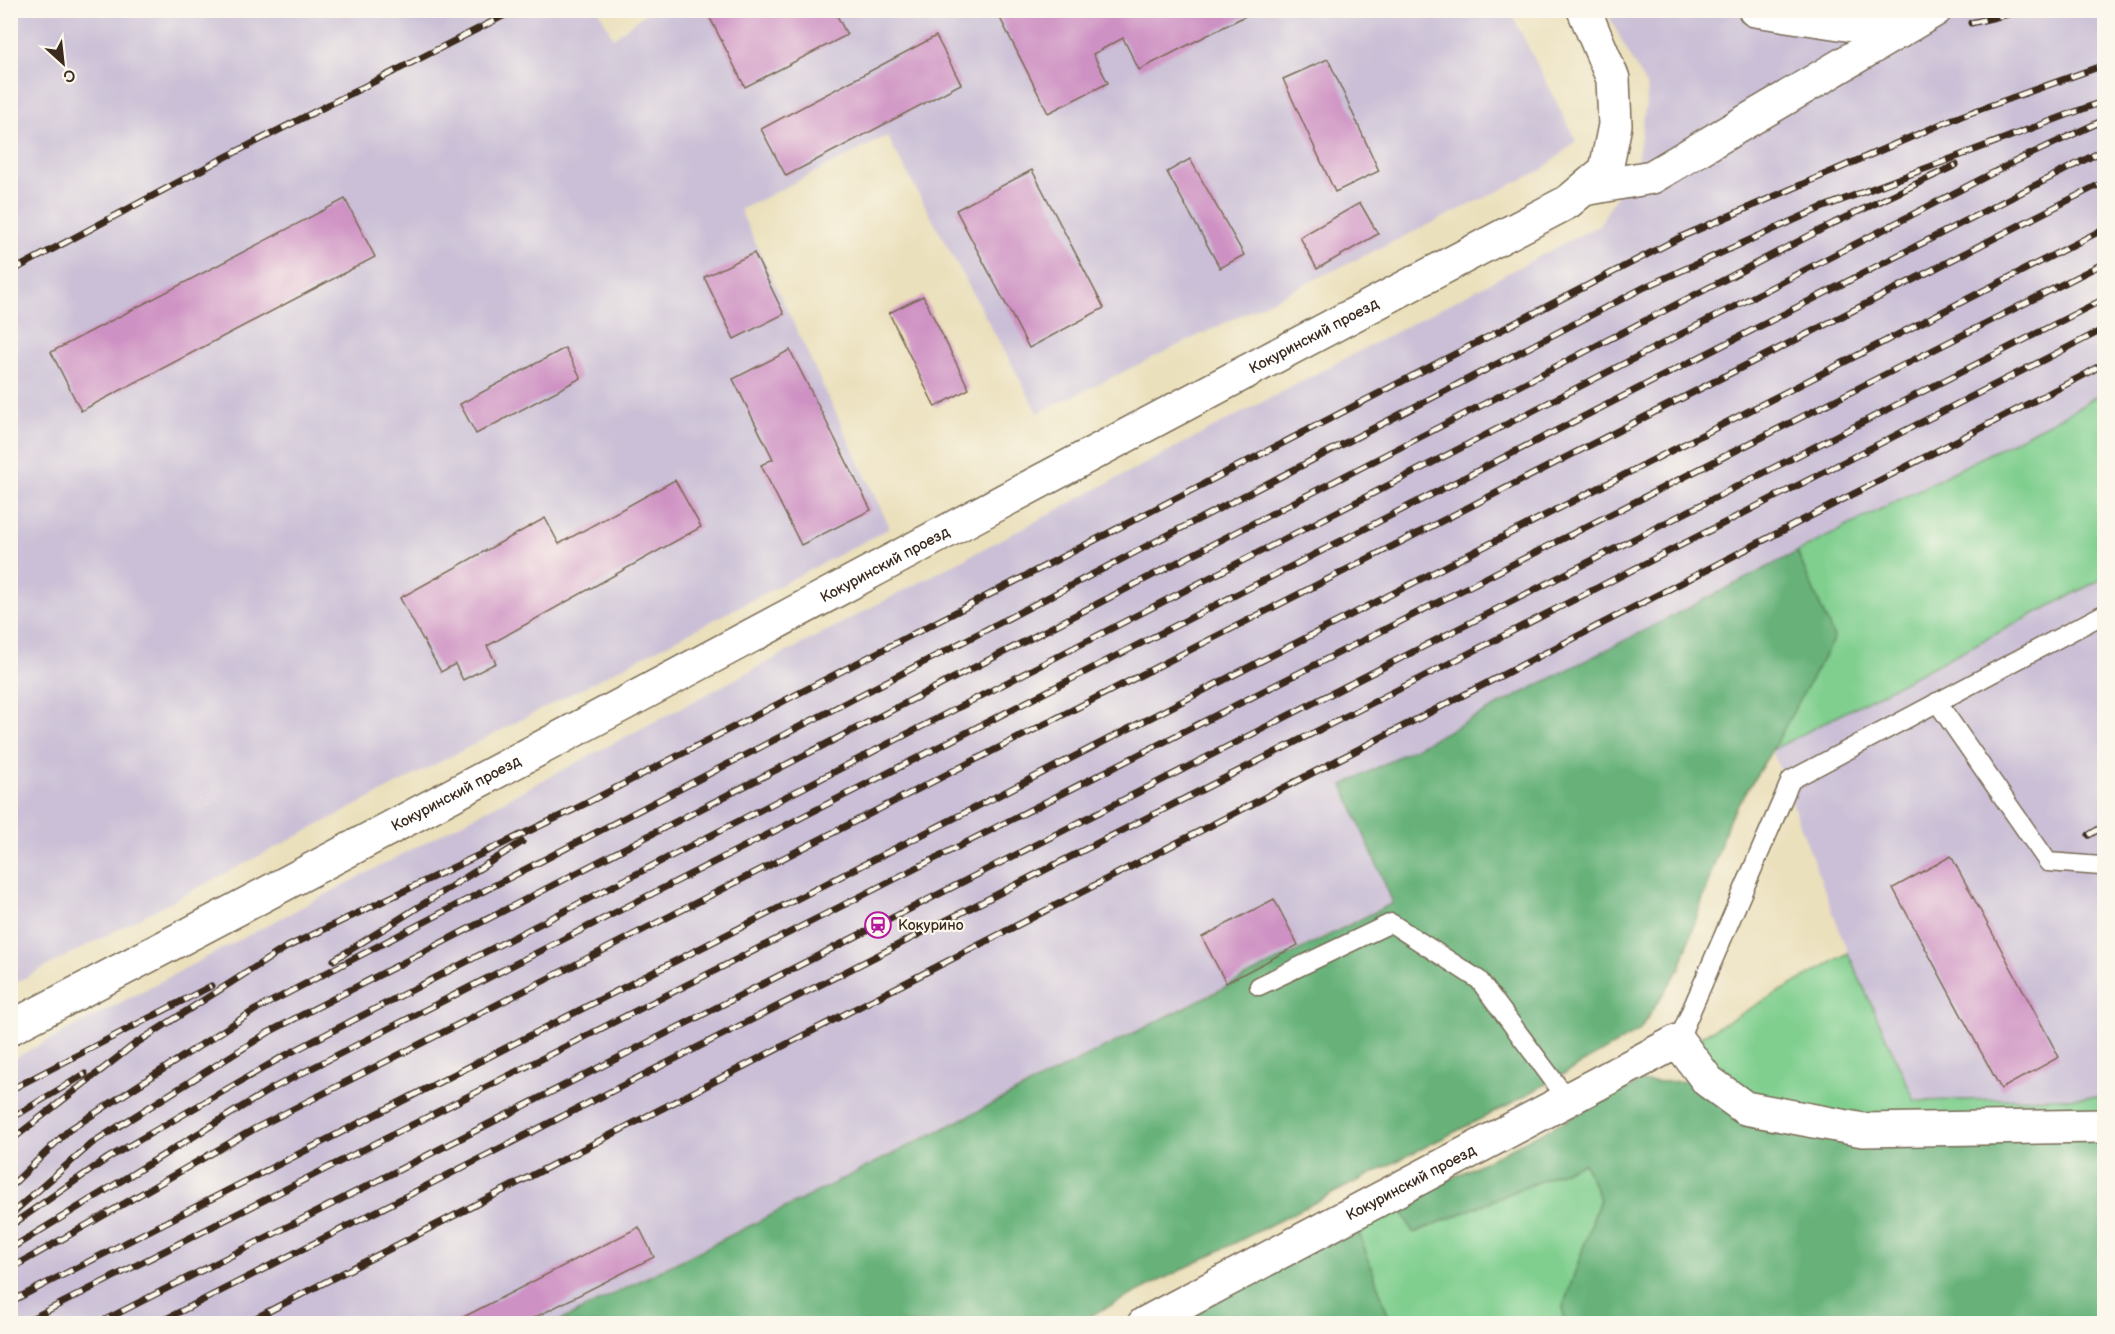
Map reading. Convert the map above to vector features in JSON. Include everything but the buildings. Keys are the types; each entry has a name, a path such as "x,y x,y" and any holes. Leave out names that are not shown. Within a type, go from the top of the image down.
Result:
{"street":[{"name":"Кокуринский проезд","path":"10,1028 665,682 1260,363 1568,202 1606,170 1615,124 1613,79 1584,10"},
{"path":"1755,10 1899,32"},
{"path":"1584,189 1652,177 1935,10"},
{"name":"Кокуринский проезд","path":"1144,1323 1678,1041"},
{"path":"1678,1041 1708,1081 1745,1108 1863,1130 2104,1126"}],"lane":[{"path":"1678,1041 1791,780 2104,614"},
{"path":"1937,702 2048,862 2104,865"},
{"path":"1259,986 1391,923 1479,980 1568,1100"}],"shaded area":[{"path":"599,10 613,38 650,10 1510,11 1576,141 1542,170 1038,413 887,136 740,210 890,528 11,985 11,11"},
{"path":"1606,11 2104,11 2104,391 2078,408 1343,785 1393,902 554,1323 359,1323 353,1314 333,1324 11,1324 11,1060 1599,225 1637,162 1648,90"},
{"path":"2104,578 2104,1097 1915,1101 1848,953 1772,750"}],"green space":[{"path":"2104,391 2104,578 1772,750 1834,638 1797,552 2078,408"},
{"path":"1797,552 1834,638 1772,750 1729,819 1680,968 1639,1031 1518,1100 1076,1323 554,1324 1393,903 1343,785"},
{"path":"1848,953 1915,1101 2104,1097 2104,1126 1863,1130 1708,1081 1700,1037"},
{"path":"1708,1081 1745,1108 2104,1126 2104,1323 1563,1323 1563,1307 1600,1199 1584,1163 1413,1233 1399,1205 1641,1082"},
{"path":"1584,1163 1600,1199 1563,1307 1563,1323 1391,1323 1357,1227 1399,1205 1414,1233"},
{"path":"1357,1227 1391,1323 1174,1324"}],"railway":[{"path":"10,272 216,162 515,10"},
{"path":"1971,23 2025,10"},
{"path":"10,1141 135,1044 285,948 575,809 1683,236 1953,119 2104,65"},
{"path":"10,1187 69,1130 255,1010 1645,287 1821,208 2104,101"},
{"path":"10,1226 108,1158 284,1056 2018,160 2104,120"},
{"path":"10,1249 271,1089 2104,150"},
{"path":"10,1215 92,1143 269,1032 1834,223 1956,165"},
{"path":"10,1269 256,1128 2104,182"},
{"path":"10,1302 2104,229"},
{"path":"21,1324 2104,263"},
{"path":"97,1324 2104,299"},
{"path":"156,1324 2104,329"},
{"path":"244,1324 2104,363"},
{"path":"2089,835 2104,826"},
{"path":"334,960 522,842"},
{"path":"10,1090 211,986"},
{"path":"10,1119 85,1074"}],"place":[{"name":"Кокурино","path":"878,925"}]}
